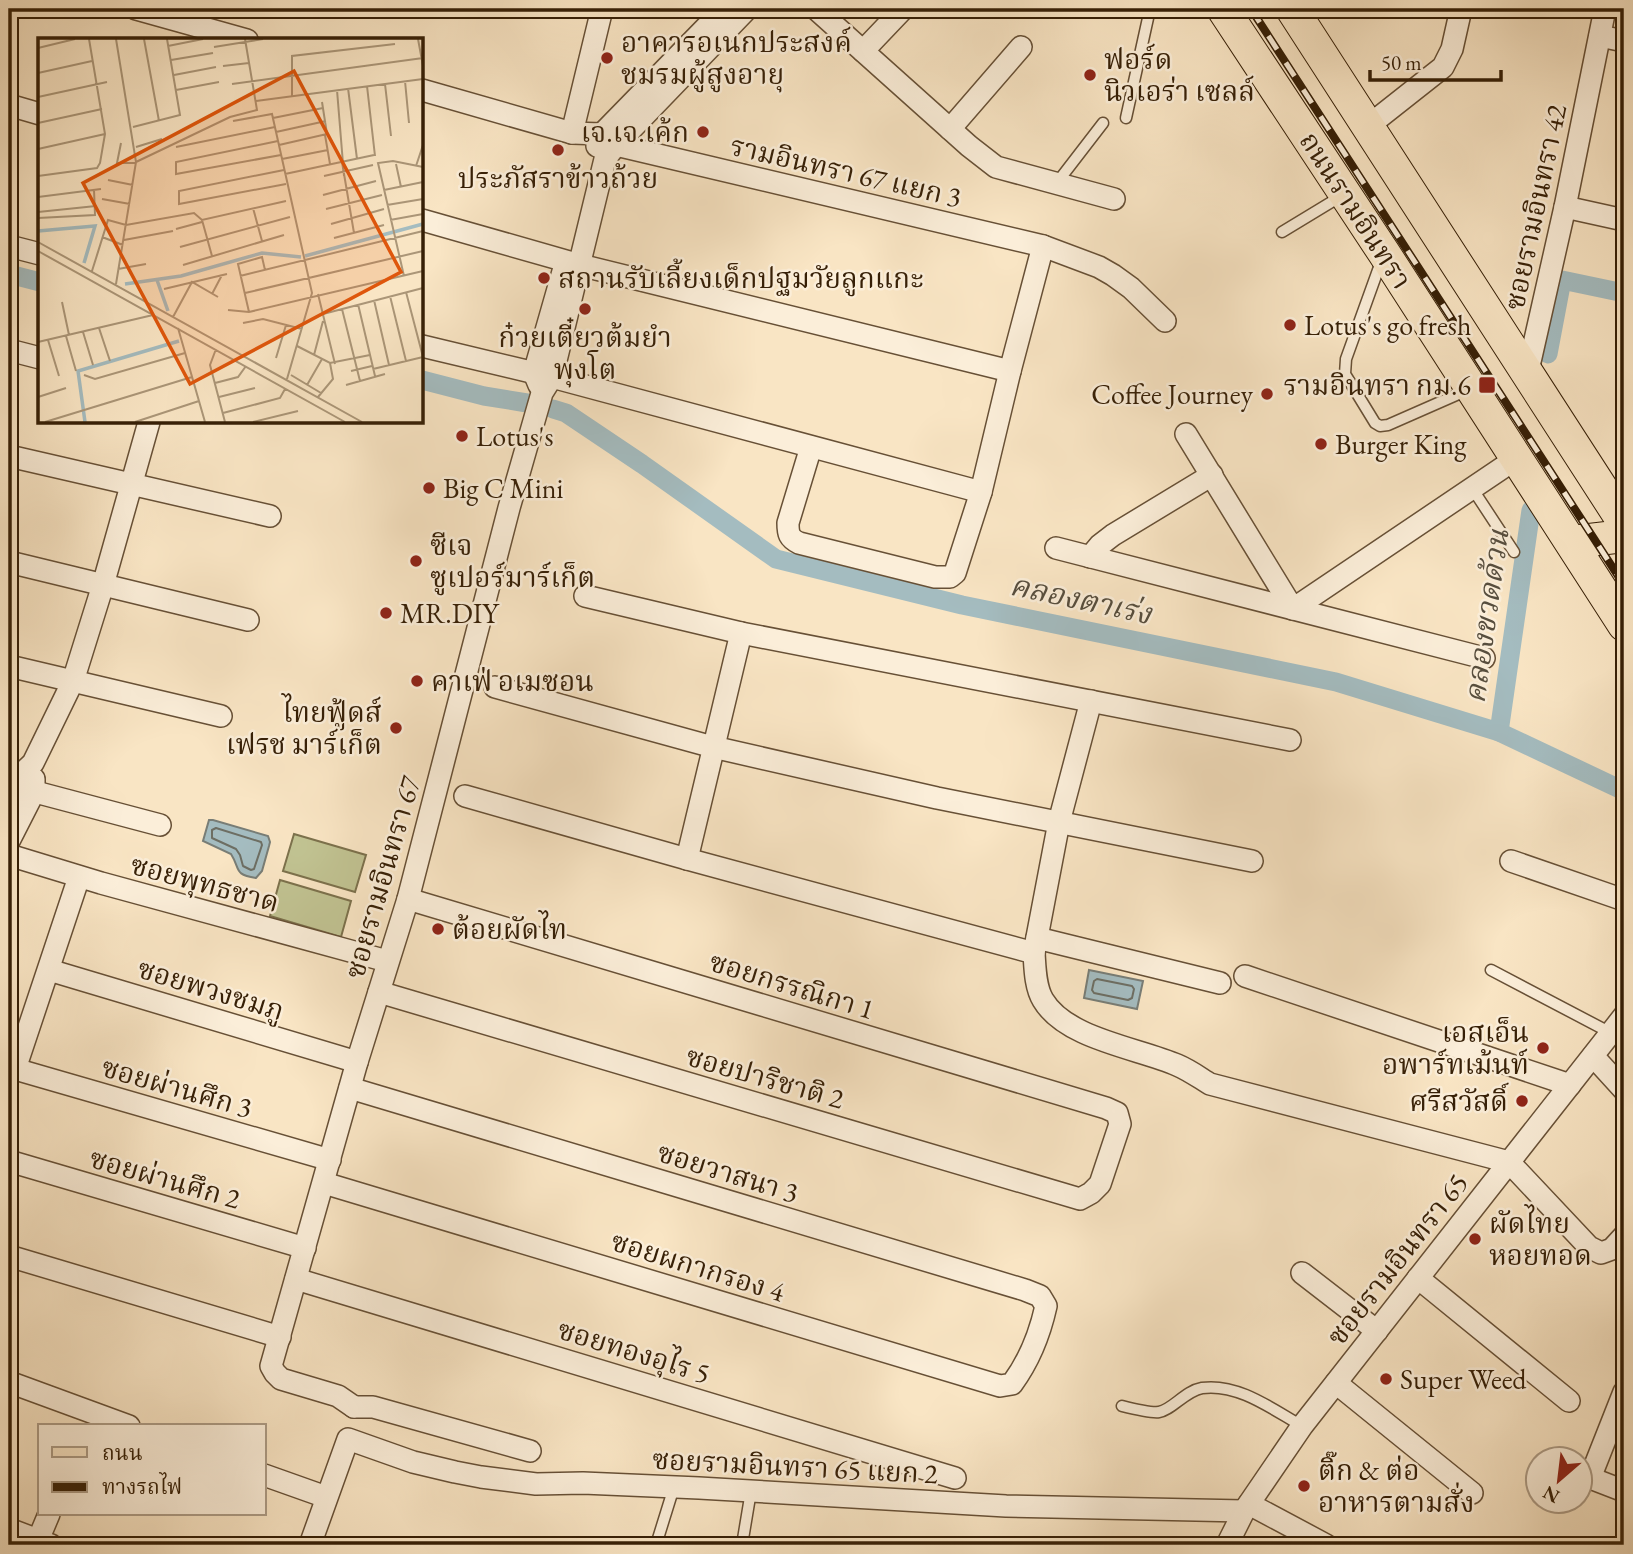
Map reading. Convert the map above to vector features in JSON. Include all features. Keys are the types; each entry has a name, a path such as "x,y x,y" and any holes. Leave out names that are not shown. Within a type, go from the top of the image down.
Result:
{"main road":[{"name":"ถนนรามอินทรา","path":"1223,9 1624,625"},
{"name":"ถนนรามอินทรา","path":"1292,9 1624,523"},
{"path":"1572,542 1624,536"}],"street":[{"path":"136,9 240,38"},
{"path":"572,133 602,9"},
{"name":"ซอยรามอินทรา 67","path":"609,140 724,9"},
{"name":"ซอยรามอินทรา 67","path":"354,1407 338,1396 281,1379 271,1366 349,1088 408,899 573,263 593,156 747,9"},
{"path":"816,9 996,167 1114,199"},
{"path":"863,51 903,9"},
{"path":"1367,127 1444,67 1452,49 1461,9"},
{"name":"ซอยรามอินทรา 42","path":"1527,375 1565,207 1605,9"},
{"path":"1600,36 1624,41"},
{"path":"950,129 1021,47"},
{"name":"รามอินทรา 67 แยก 3","path":"424,91 572,133 1043,246 1113,275 1131,288 1165,321"},
{"path":"9,105 38,113"},
{"path":"1565,207 1624,220"},
{"path":"424,221 573,263 1010,371"},
{"path":"9,246 38,253"},
{"path":"811,447 788,523 791,539 935,577 956,573 981,492 1043,246"},
{"path":"424,346 543,381 981,492"},
{"path":"9,350 38,357"},
{"path":"9,786 33,762 73,681 148,424"},
{"path":"1186,434 1293,609"},
{"path":"9,456 270,516"},
{"path":"1293,609 1517,458"},
{"path":"1090,557 1112,535 1212,475"},
{"path":"1056,548 1484,658"},
{"path":"9,562 248,620"},
{"path":"585,596 741,633 1290,740"},
{"path":"687,859 741,633"},
{"path":"9,666 220,716"},
{"path":"495,687 713,747 937,798 1252,861"},
{"path":"1091,701 1059,822 1036,945 1036,974 1042,999 1059,1020 1088,1034 1179,1065 1210,1084 1509,1162 1589,1247 1601,1253 1612,1249 1624,1236"},
{"path":"9,841 34,792 33,762"},
{"path":"9,786 160,825"},
{"path":"465,796 687,859 1036,945 1220,983"},
{"name":"ซอยพุทธชาด","path":"9,855 79,877 387,961"},
{"path":"1511,861 1624,900"},
{"path":"12,1070 49,970 79,877"},
{"name":"ซอยกรรณิกา 1","path":"408,899 1106,1108 1117,1113 1120,1124 1110,1155"},
{"name":"ซอยพวงชมภู","path":"49,970 357,1062"},
{"path":"1245,976 1570,1085"},
{"name":"ซอยปาริชาติ 2","path":"379,992 1080,1199 1091,1194 1100,1184 1110,1155"},
{"name":"ซอยรามอินทรา 65","path":"1227,1545 1246,1507 1302,1426 1618,1025"},
{"path":"1593,1056 1624,1090"},
{"name":"ซอยผ่านศึก 3","path":"12,1070 330,1160"},
{"name":"ซอยวาสนา 3","path":"349,1088 1026,1290 1040,1296 1046,1306 1033,1344"},
{"name":"ซอยผ่านศึก 2","path":"9,1161 305,1248"},
{"name":"ซอยผกากรอง 4","path":"324,1183 1000,1386 1013,1384 1025,1367 1033,1344"},
{"path":"9,1256 279,1337"},
{"path":"1302,1273 1377,1331"},
{"path":"1418,1278 1569,1401"},
{"name":"ซอยทองอุไร 5","path":"296,1279 955,1478"},
{"path":"9,1382 87,1419 117,1424"},
{"path":"1336,1383 1472,1493"},
{"path":"1594,1457 1624,1392"},
{"path":"310,1545 348,1439 354,1407 373,1407 530,1451"},
{"name":"ซอยรามอินทรา 65 แยก 2","path":"348,1439 414,1462 481,1477 536,1484 674,1487 1006,1506 1246,1507"},
{"path":"266,1476 326,1497"},
{"path":"1594,1479 1624,1491"},
{"path":"1246,1507 1326,1545"},
{"path":"9,1530 42,1544 49,1516"}],"lane":[{"path":"1126,118 1150,9"},
{"path":"1056,184 1103,123"},
{"path":"1282,232 1345,194"},
{"path":"1384,253 1345,368 1345,374 1375,423 1380,426 1388,425 1472,388"},
{"path":"1472,488 1514,552"},
{"path":"1491,970 1618,1025"},
{"path":"1624,1180 1624,1188"},
{"path":"1122,1406 1159,1412 1199,1388 1224,1388 1243,1394 1302,1426"},
{"path":"656,1545 674,1487"},
{"path":"742,1545 751,1491"}],"green space":[{"path":"294,834 366,855 355,892 283,871"},
{"path":"280,880 351,901 341,937 270,916"}],"water":[{"path":"209,820 268,836 270,842 262,871 256,878 241,873 231,854 203,841"},
{"path":"1089,970 1143,981 1137,1009 1084,998"}],"waterway":[{"name":"คลองตาเร่ง","path":"9,274 38,281"},
{"name":"คลองขวดด้วน","path":"1548,354 1562,280 1624,293"},
{"name":"คลองตาเร่ง","path":"424,381 484,396 527,403"},
{"name":"คลองตาเร่ง","path":"553,409 566,413 642,464 776,559 962,605 1336,682 1499,732 1624,791"},
{"name":"คลองขวดด้วน","path":"1499,732 1531,510"}],"railway":[{"path":"1251,9 1624,585"}],"place":[{"name":"อาคารอเนกประสงค์ ชมรมผู้สูงอายุ","path":"607,58"},
{"name":"ฟอร์ด นิวเอร่า เซลล์","path":"1090,75"},
{"name":"เจ.เจ.เค้ก","path":"703,132"},
{"name":"ประภัสราข้าวถ้วย","path":"558,150"},
{"name":"สถานรับเลี้ยงเด็กปฐมวัยลูกแกะ","path":"544,278"},
{"name":"ก๋วยเตี๋ยวต้มยำ พุงโต","path":"585,309"},
{"name":"Lotus's go fresh","path":"1290,325"},
{"name":"รามอินทรา กม.6","path":"1487,385"},
{"name":"Coffee Journey","path":"1267,394"},
{"name":"Lotus's","path":"462,436"},
{"name":"Burger King","path":"1321,444"},
{"name":"Big C Mini","path":"429,488"},
{"name":"ซีเจ ซูเปอร์มาร์เก็ต","path":"416,561"},
{"name":"MR.DIY","path":"386,613"},
{"name":"คาเฟ่ อเมซอน","path":"417,681"},
{"name":"ไทยฟู้ดส์ เฟรช มาร์เก็ต","path":"396,728"},
{"name":"ต้อยผัดไท","path":"438,929"},
{"name":"เอสเอ็น อพาร์ทเม้นท์","path":"1543,1048"},
{"name":"ศรีสวัสดิ์","path":"1522,1101"},
{"name":"ผัดไทย หอยทอด","path":"1475,1239"},
{"name":"Super Weed","path":"1386,1379"},
{"name":"ติ๊ก & ต่อ อาหารตามสั่ง","path":"1304,1486"}]}
